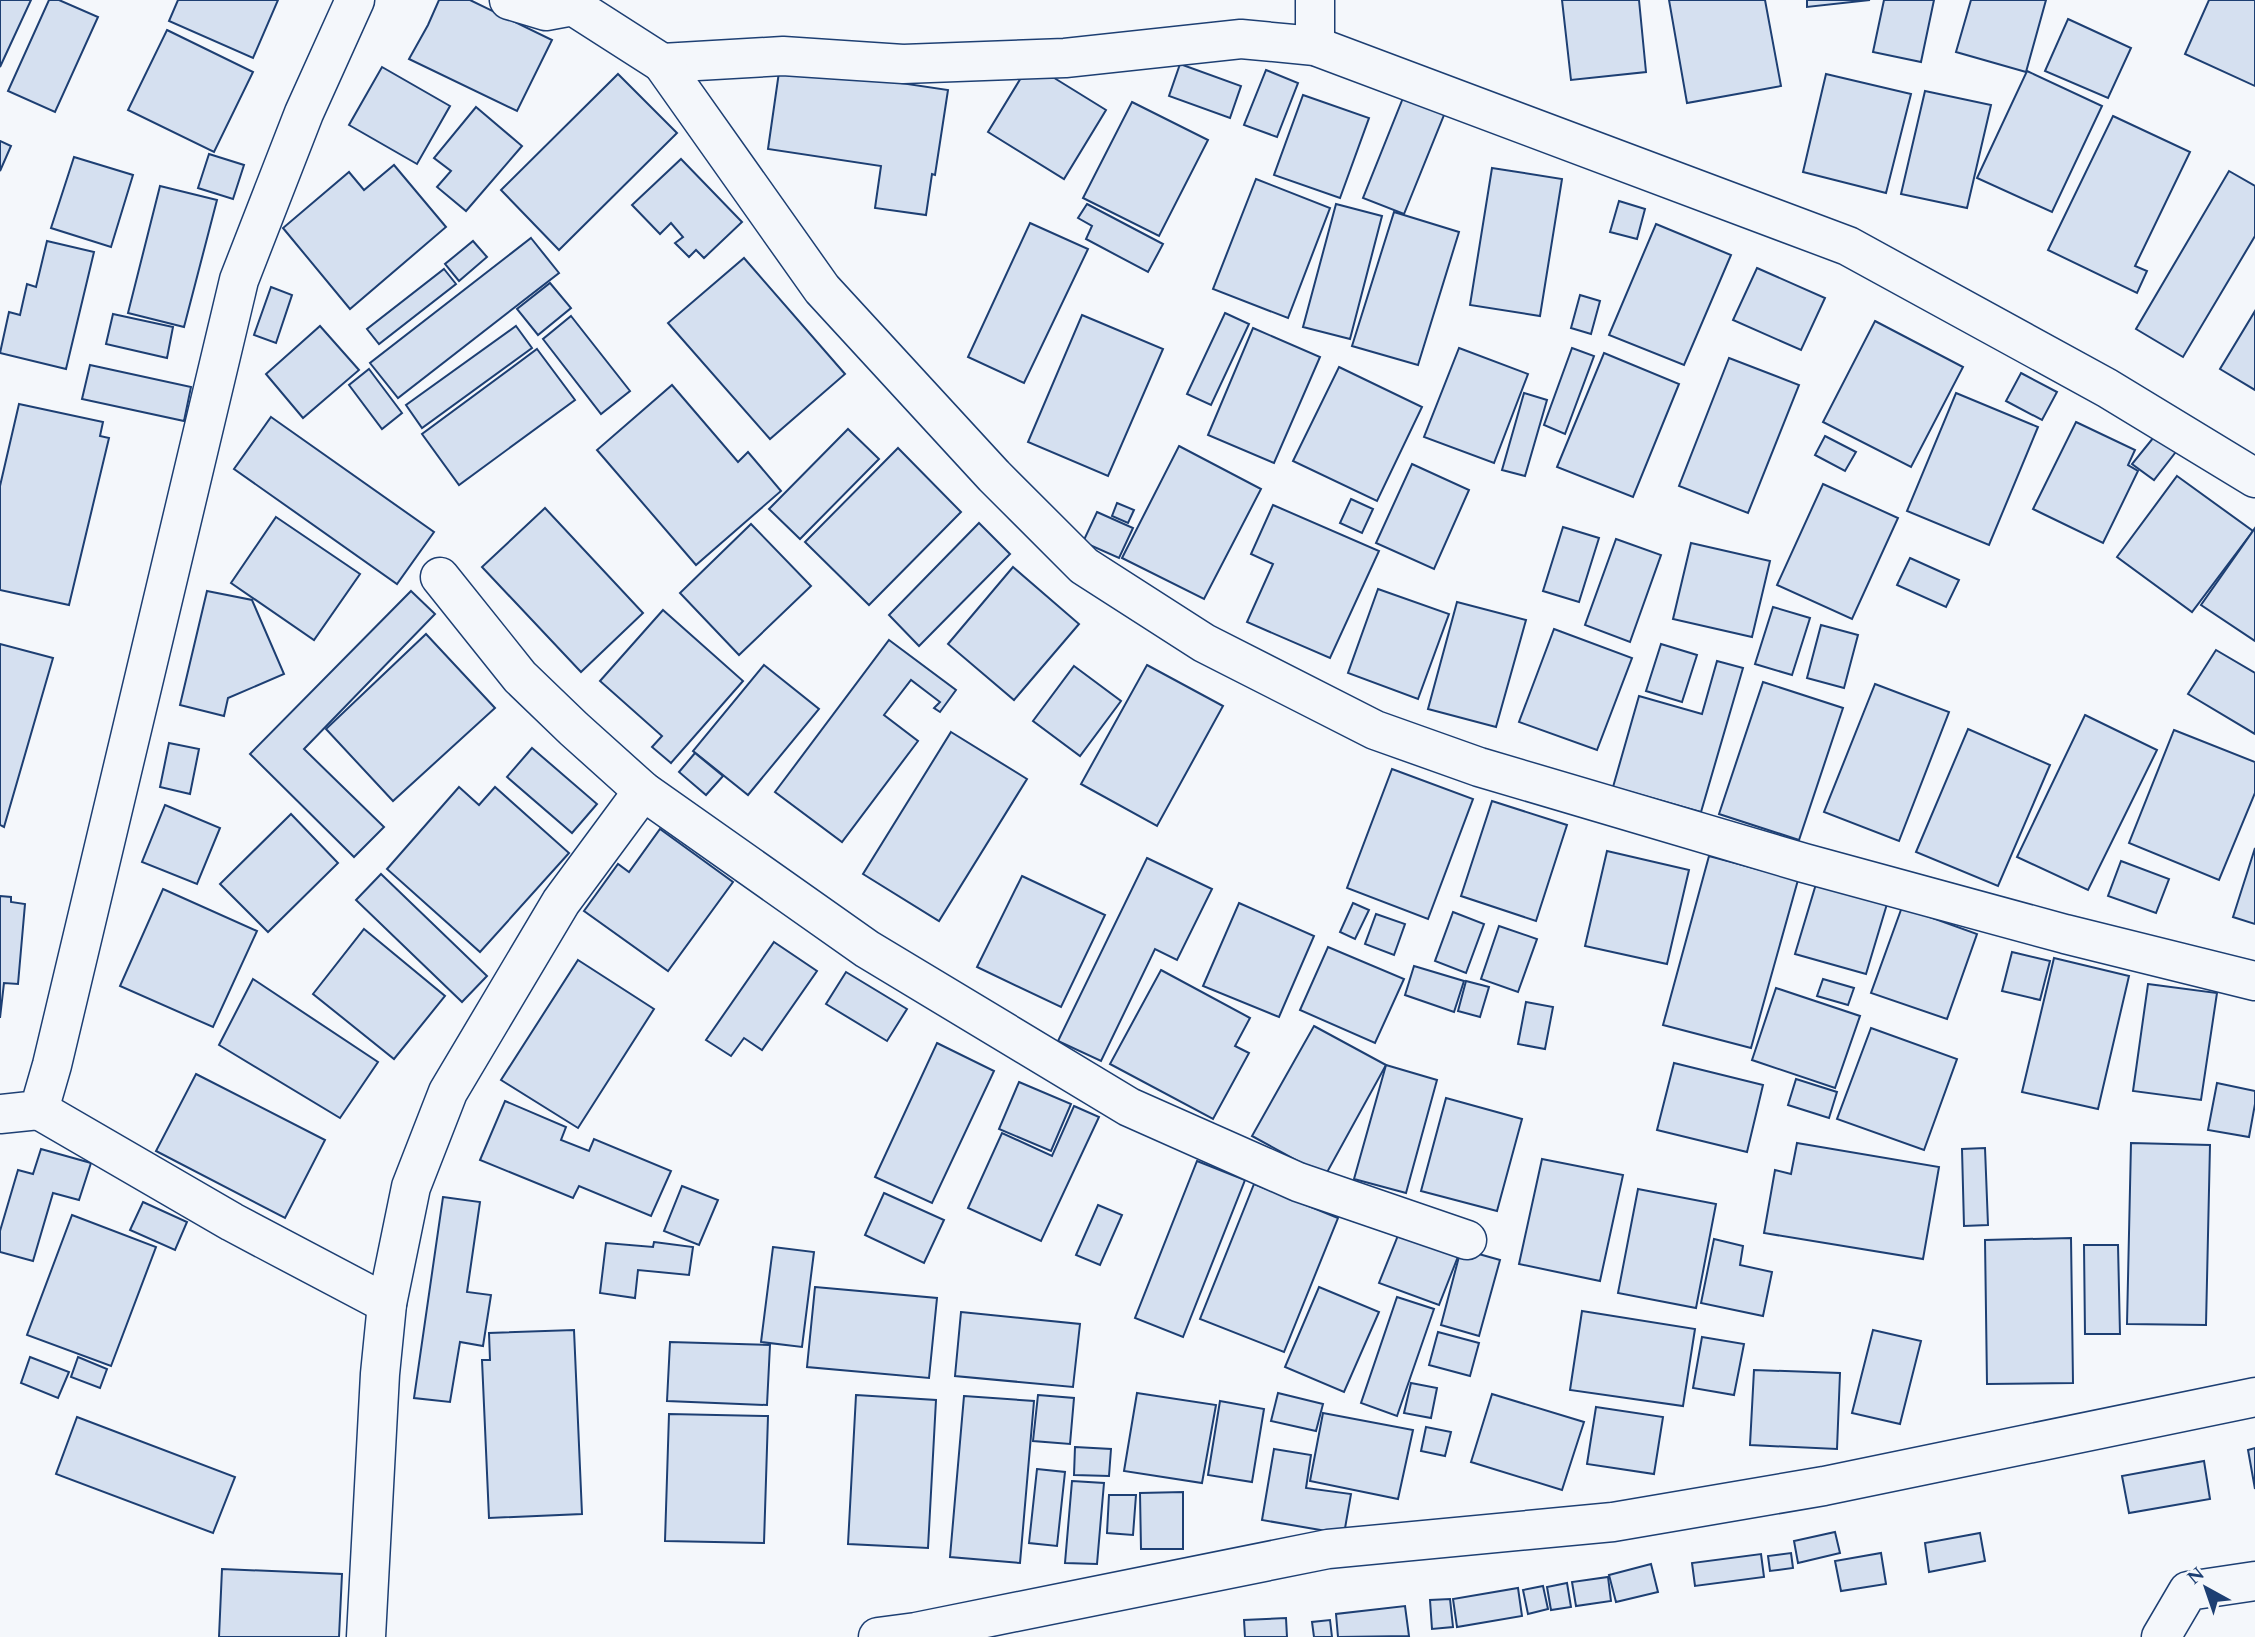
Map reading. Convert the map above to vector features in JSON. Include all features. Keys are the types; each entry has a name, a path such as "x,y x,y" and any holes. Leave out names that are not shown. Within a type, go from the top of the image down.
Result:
{"street":[{"path":"39,1110 52,1066 239,280 304,113 355,0"},
{"path":"509,0 546,11 574,3 662,63 822,289 994,477 1084,566 1204,642 1375,730 1479,767 1804,863 2255,981"},
{"path":"1315,0 1315,46"},
{"path":"662,63 782,56 903,64 1065,58 1241,39 1315,46 1848,246 2107,388 2255,478"},
{"path":"440,577 520,677 643,791 867,948 1129,1107 1298,1182 1466,1240"},
{"path":"366,1637 380,1374 387,1304 411,1187 448,1092 561,902 643,791"},
{"path":"0,1114 39,1110 232,1222 387,1304"},
{"path":"878,1637 916,1632 1328,1549 1613,1522 1824,1486 2255,1397"},
{"path":"2161,1637 2188,1591 2255,1581"}],"building":[{"path":"0,0 31,0 0,67"},
{"path":"49,0 59,0 98,17 55,112 8,91"},
{"path":"178,0 278,0 253,58 169,21"},
{"path":"439,0 470,0 552,40 517,111 409,59"},
{"path":"1562,0 1639,0 1646,72 1571,80"},
{"path":"1669,0 1765,0 1781,86 1687,103"},
{"path":"1807,0 1870,0 1807,7"},
{"path":"1884,0 1934,0 1921,62 1873,52"},
{"path":"1971,0 2046,0 2026,72 1956,52"},
{"path":"2209,0 2255,0 2255,86 2185,54"},
{"path":"2068,19 2131,48 2108,98 2045,71"},
{"path":"167,30 253,72 214,152 128,110"},
{"path":"1030,63 1106,110 1064,179 988,132"},
{"path":"1180,64 1241,86 1230,118 1169,96"},
{"path":"780,65 948,90 926,215 875,208 881,166 768,149"},
{"path":"382,67 450,106 417,164 349,125"},
{"path":"1266,70 1298,83 1277,137 1244,125"},
{"path":"2027,71 2102,106 2052,212 1977,178"},
{"path":"618,74 677,133 559,250 501,190"},
{"path":"1826,74 1911,94 1886,193 1803,172"},
{"path":"1925,91 1991,105 1967,208 1901,194"},
{"path":"1405,93 1446,110 1404,214 1363,198"},
{"path":"1303,95 1369,118 1340,198 1274,175"},
{"path":"1132,102 1208,140 1159,236 1083,198"},
{"path":"476,107 522,146 466,211 437,187 451,171 434,158"},
{"path":"2113,116 2190,152 2135,266 2147,271 2137,293 2048,250"},
{"path":"0,141 11,146 0,171"},
{"path":"209,154 244,165 233,199 198,188"},
{"path":"74,157 133,175 111,247 51,228"},
{"path":"681,159 742,222 704,258 696,250 689,257 675,243 683,237 671,223 660,234 632,205"},
{"path":"394,165 446,227 350,309 283,228 349,172 364,190"},
{"path":"1492,168 1562,179 1540,316 1470,305"},
{"path":"2229,171 2255,186 2255,236 2183,357 2136,329"},
{"path":"1256,179 1330,208 1288,318 1213,289"},
{"path":"160,186 217,200 184,327 128,313"},
{"path":"1619,201 1645,209 1637,239 1610,232"},
{"path":"1087,204 1163,244 1148,272 1086,239 1092,226 1078,218"},
{"path":"1336,204 1382,216 1350,339 1303,327"},
{"path":"1394,212 1459,232 1418,365 1352,346"},
{"path":"1030,223 1088,249 1024,383 968,357"},
{"path":"1656,224 1731,255 1684,365 1609,335"},
{"path":"531,238 559,273 398,398 370,363"},
{"path":"47,241 94,252 66,369 0,353 9,312 20,315 27,284 36,287"},
{"path":"473,241 487,257 459,281 445,264"},
{"path":"744,258 845,374 770,439 668,323"},
{"path":"1757,268 1825,298 1801,350 1733,320"},
{"path":"444,269 456,284 379,344 367,329"},
{"path":"550,283 571,308 538,335 517,309"},
{"path":"271,287 292,295 276,343 254,335"},
{"path":"1580,295 1600,301 1591,334 1571,328"},
{"path":"2255,311 2255,390 2220,369"},
{"path":"1225,313 1249,324 1211,405 1187,394"},
{"path":"113,314 173,327 167,358 106,344"},
{"path":"1082,315 1163,349 1108,476 1028,442"},
{"path":"571,316 630,391 601,414 543,339"},
{"path":"1875,321 1963,367 1911,467 1823,422"},
{"path":"320,326 359,370 303,418 266,374"},
{"path":"516,326 532,348 422,428 406,405"},
{"path":"1253,328 1320,357 1274,463 1208,435"},
{"path":"1459,348 1528,374 1494,463 1424,437"},
{"path":"1572,348 1594,356 1565,434 1544,425"},
{"path":"537,349 575,400 459,485 422,434"},
{"path":"1604,353 1679,384 1633,497 1557,467"},
{"path":"1729,358 1799,385 1748,513 1679,486"},
{"path":"90,365 191,387 184,421 82,399"},
{"path":"1339,367 1422,407 1377,501 1293,461"},
{"path":"369,369 402,413 382,429 349,385"},
{"path":"2021,373 2057,392 2042,420 2006,401"},
{"path":"672,385 738,462 748,452 781,491 696,565 597,450"},
{"path":"1524,393 1547,400 1525,476 1502,470"},
{"path":"1956,393 2038,427 1989,545 1907,511"},
{"path":"19,404 103,422 100,436 109,438 69,605 0,590 0,486"},
{"path":"271,417 434,532 397,584 234,469"},
{"path":"2076,422 2135,450 2128,465 2138,471 2103,543 2033,509"},
{"path":"2162,427 2182,444 2154,480 2132,464"},
{"path":"848,429 879,459 800,539 769,509"},
{"path":"1825,436 1856,452 1845,471 1815,455"},
{"path":"1179,446 1261,489 1204,599 1122,558"},
{"path":"898,448 961,512 869,605 805,542"},
{"path":"1412,464 1469,490 1434,569 1376,543"},
{"path":"2177,476 2253,531 2192,612 2117,557"},
{"path":"1823,484 1898,518 1852,619 1777,585"},
{"path":"1351,499 1373,509 1362,533 1340,523"},
{"path":"1117,503 1134,510 1128,523 1112,516"},
{"path":"1273,505 1379,551 1330,658 1247,622 1273,564 1251,554"},
{"path":"545,508 643,613 581,672 482,567"},
{"path":"1097,512 1133,528 1119,558 1083,542"},
{"path":"276,517 360,574 314,640 231,583"},
{"path":"979,523 1010,554 919,646 889,615"},
{"path":"751,524 811,586 739,655 680,593"},
{"path":"1563,527 1599,538 1579,602 1543,591"},
{"path":"2255,528 2255,641 2201,605"},
{"path":"1616,539 1661,555 1630,642 1585,625"},
{"path":"1691,543 1770,561 1752,637 1673,619"},
{"path":"1910,558 1959,580 1946,607 1897,585"},
{"path":"1013,567 1079,624 1014,700 948,644"},
{"path":"1378,589 1449,614 1418,699 1348,673"},
{"path":"207,591 252,600 284,674 228,698 224,716 180,705"},
{"path":"411,591 435,614 304,749 384,827 354,857 250,754"},
{"path":"1457,602 1526,620 1496,727 1428,709"},
{"path":"1773,607 1810,618 1792,675 1755,664"},
{"path":"663,610 743,681 671,763 652,747 662,736 600,681"},
{"path":"1821,625 1858,635 1844,688 1807,678"},
{"path":"1554,629 1632,658 1597,750 1519,722"},
{"path":"426,634 495,708 393,801 326,729"},
{"path":"889,640 956,690 940,712 934,708 940,702 911,680 884,715 918,741 842,842 775,792"},
{"path":"0,644 53,658 4,827 0,825"},
{"path":"1661,644 1697,655 1682,702 1646,691"},
{"path":"2216,650 2255,673 2255,734 2188,694"},
{"path":"1717,661 1743,668 1701,812 1613,787 1639,696 1702,714"},
{"path":"764,665 819,709 748,795 693,751"},
{"path":"1147,665 1223,706 1157,826 1081,784"},
{"path":"1074,666 1121,701 1080,756 1033,721"},
{"path":"1763,682 1843,708 1799,840 1719,814"},
{"path":"1875,684 1949,712 1899,841 1824,812"},
{"path":"2085,715 2157,750 2088,890 2017,857"},
{"path":"1968,729 2050,765 1998,886 1916,852"},
{"path":"2174,730 2255,762 2255,793 2219,880 2129,843"},
{"path":"951,732 1027,779 939,921 863,874"},
{"path":"169,743 199,749 190,794 160,787"},
{"path":"532,748 597,804 572,833 507,777"},
{"path":"695,753 723,776 706,795 679,772"},
{"path":"1392,769 1473,799 1428,919 1347,888"},
{"path":"459,787 479,805 495,787 569,853 480,952 387,869"},
{"path":"1492,801 1567,825 1536,921 1461,896"},
{"path":"165,805 220,828 197,884 142,862"},
{"path":"291,814 338,863 268,932 220,884"},
{"path":"660,829 733,882 668,971 584,911 618,864 629,872"},
{"path":"2255,848 2255,924 2233,917"},
{"path":"1607,851 1689,870 1667,964 1585,946"},
{"path":"1709,856 1798,880 1751,1048 1663,1025"},
{"path":"1147,858 1212,889 1177,960 1155,949 1101,1061 1058,1041"},
{"path":"2121,861 2169,879 2156,913 2108,896"},
{"path":"381,874 487,976 462,1002 356,900"},
{"path":"1022,876 1105,915 1061,1007 977,967"},
{"path":"1816,884 1887,904 1866,974 1795,954"},
{"path":"163,889 257,931 213,1027 120,986"},
{"path":"0,896 11,897 11,902 25,904 18,984 4,983 0,1018"},
{"path":"1239,903 1314,936 1279,1017 1203,986"},
{"path":"1353,903 1369,910 1355,939 1340,932"},
{"path":"1902,907 1977,934 1947,1019 1871,993"},
{"path":"1453,912 1484,924 1466,973 1435,961"},
{"path":"1376,914 1405,924 1394,955 1365,944"},
{"path":"1499,926 1537,939 1518,992 1481,979"},
{"path":"364,929 445,996 394,1059 313,994"},
{"path":"774,942 817,971 762,1050 744,1038 731,1056 706,1040"},
{"path":"1328,947 1404,979 1375,1043 1300,1010"},
{"path":"2012,952 2050,961 2040,1000 2002,991"},
{"path":"2054,958 2129,976 2098,1109 2022,1092"},
{"path":"578,960 654,1009 578,1128 501,1080"},
{"path":"1414,966 1464,981 1454,1012 1405,995"},
{"path":"1161,970 1250,1018 1235,1046 1249,1053 1213,1119 1110,1064"},
{"path":"846,972 907,1009 887,1041 826,1004"},
{"path":"253,979 378,1062 340,1118 219,1045"},
{"path":"1823,979 1854,988 1848,1005 1817,996"},
{"path":"1466,981 1489,987 1480,1017 1458,1011"},
{"path":"2148,984 2217,993 2201,1100 2133,1091"},
{"path":"1776,988 1860,1016 1835,1088 1752,1060"},
{"path":"1526,1002 1553,1007 1545,1049 1518,1044"},
{"path":"1314,1026 1386,1065 1325,1176 1252,1136"},
{"path":"1871,1028 1957,1059 1924,1150 1837,1119"},
{"path":"937,1043 994,1071 932,1203 875,1177"},
{"path":"1674,1063 1763,1085 1747,1152 1657,1130"},
{"path":"1386,1065 1437,1080 1406,1193 1354,1179"},
{"path":"196,1074 325,1140 285,1218 156,1151"},
{"path":"1796,1079 1837,1092 1829,1118 1788,1105"},
{"path":"1019,1082 1071,1104 1051,1151 999,1129"},
{"path":"2217,1083 2255,1091 2249,1137 2208,1130"},
{"path":"1446,1098 1522,1119 1497,1211 1421,1191"},
{"path":"505,1101 566,1127 561,1140 589,1151 594,1139 671,1171 651,1216 579,1186 573,1198 480,1160"},
{"path":"1074,1106 1099,1117 1041,1241 968,1208 1002,1133 1052,1156"},
{"path":"1797,1143 1939,1167 1923,1259 1764,1233 1775,1170 1791,1174"},
{"path":"2131,1143 2210,1145 2206,1325 2127,1324"},
{"path":"1985,1148 1988,1225 1964,1226 1962,1149"},
{"path":"41,1149 91,1163 79,1200 53,1193 33,1261 0,1252 0,1231 18,1170 33,1174"},
{"path":"1542,1159 1623,1175 1600,1281 1519,1264"},
{"path":"1197,1161 1245,1180 1183,1337 1135,1318"},
{"path":"1254,1184 1338,1218 1284,1352 1200,1319"},
{"path":"682,1186 718,1200 699,1245 664,1231"},
{"path":"1638,1189 1716,1204 1696,1308 1618,1293"},
{"path":"884,1193 944,1220 924,1263 865,1235"},
{"path":"443,1197 480,1202 467,1292 491,1295 483,1346 460,1342 450,1402 414,1398"},
{"path":"143,1202 187,1222 175,1250 130,1230"},
{"path":"1098,1205 1122,1215 1100,1265 1076,1255"},
{"path":"72,1215 156,1247 111,1366 27,1335"},
{"path":"1399,1233 1459,1254 1439,1305 1379,1283"},
{"path":"2071,1238 2073,1383 1987,1384 1985,1240"},
{"path":"1714,1239 1743,1246 1740,1265 1772,1272 1763,1316 1701,1303"},
{"path":"654,1242 693,1247 689,1275 638,1270 635,1298 600,1293 606,1243 653,1247"},
{"path":"2084,1245 2118,1245 2120,1334 2085,1334"},
{"path":"773,1247 814,1252 802,1347 761,1342"},
{"path":"1461,1249 1500,1260 1479,1336 1441,1325"},
{"path":"815,1287 937,1298 929,1378 807,1367"},
{"path":"1319,1287 1379,1312 1344,1392 1285,1367"},
{"path":"1397,1297 1434,1309 1397,1416 1361,1403"},
{"path":"1582,1311 1695,1329 1683,1406 1570,1390"},
{"path":"961,1312 1080,1324 1073,1387 955,1376"},
{"path":"574,1330 582,1514 489,1518 482,1360 490,1360 489,1333"},
{"path":"1873,1330 1921,1341 1900,1424 1852,1413"},
{"path":"1438,1332 1479,1343 1470,1376 1429,1365"},
{"path":"1702,1337 1744,1344 1734,1395 1693,1388"},
{"path":"670,1342 770,1345 767,1405 667,1401"},
{"path":"30,1357 69,1372 58,1398 21,1383"},
{"path":"78,1357 107,1369 100,1388 71,1377"},
{"path":"1754,1370 1840,1373 1837,1449 1750,1445"},
{"path":"1411,1383 1437,1388 1431,1418 1404,1413"},
{"path":"1137,1393 1216,1405 1202,1483 1124,1471"},
{"path":"1278,1393 1323,1404 1316,1431 1271,1421"},
{"path":"1492,1394 1584,1422 1562,1490 1471,1462"},
{"path":"856,1395 936,1400 928,1548 848,1544"},
{"path":"1038,1395 1074,1398 1070,1444 1033,1441"},
{"path":"964,1396 1034,1401 1020,1563 950,1557"},
{"path":"1220,1401 1264,1409 1252,1482 1208,1475"},
{"path":"1596,1407 1663,1417 1654,1474 1587,1464"},
{"path":"1323,1413 1413,1430 1398,1499 1310,1481"},
{"path":"669,1414 768,1416 764,1543 665,1541"},
{"path":"77,1417 235,1477 213,1533 56,1474"},
{"path":"1426,1427 1451,1432 1445,1456 1421,1451"},
{"path":"1075,1447 1111,1449 1109,1476 1074,1475"},
{"path":"2255,1448 2255,1489 2248,1450"},
{"path":"1274,1449 1311,1455 1306,1488 1351,1494 1344,1534 1262,1520"},
{"path":"2204,1461 2210,1499 2129,1513 2122,1476"},
{"path":"1037,1469 1065,1472 1057,1546 1029,1543"},
{"path":"1072,1481 1104,1483 1097,1564 1065,1563"},
{"path":"1183,1492 1183,1549 1141,1549 1140,1493"},
{"path":"1109,1495 1136,1495 1133,1535 1107,1533"},
{"path":"1835,1532 1840,1553 1798,1563 1794,1541"},
{"path":"1980,1533 1985,1561 1929,1572 1925,1543"},
{"path":"1791,1553 1793,1568 1770,1571 1768,1556"},
{"path":"1881,1553 1886,1584 1841,1591 1835,1561"},
{"path":"1761,1554 1764,1577 1695,1586 1692,1563"},
{"path":"1651,1564 1658,1592 1616,1602 1609,1575"},
{"path":"222,1569 342,1574 339,1637 219,1637"},
{"path":"1608,1577 1611,1601 1576,1606 1572,1582"},
{"path":"1567,1583 1571,1607 1551,1610 1547,1587"},
{"path":"1543,1586 1548,1609 1528,1614 1523,1590"},
{"path":"1518,1588 1522,1616 1457,1627 1453,1599"},
{"path":"1450,1599 1453,1627 1432,1629 1430,1600"},
{"path":"1405,1606 1409,1636 1338,1637 1336,1614"},
{"path":"1286,1618 1287,1637 1245,1637 1244,1620"},
{"path":"1330,1620 1332,1637 1314,1637 1312,1622"}]}
